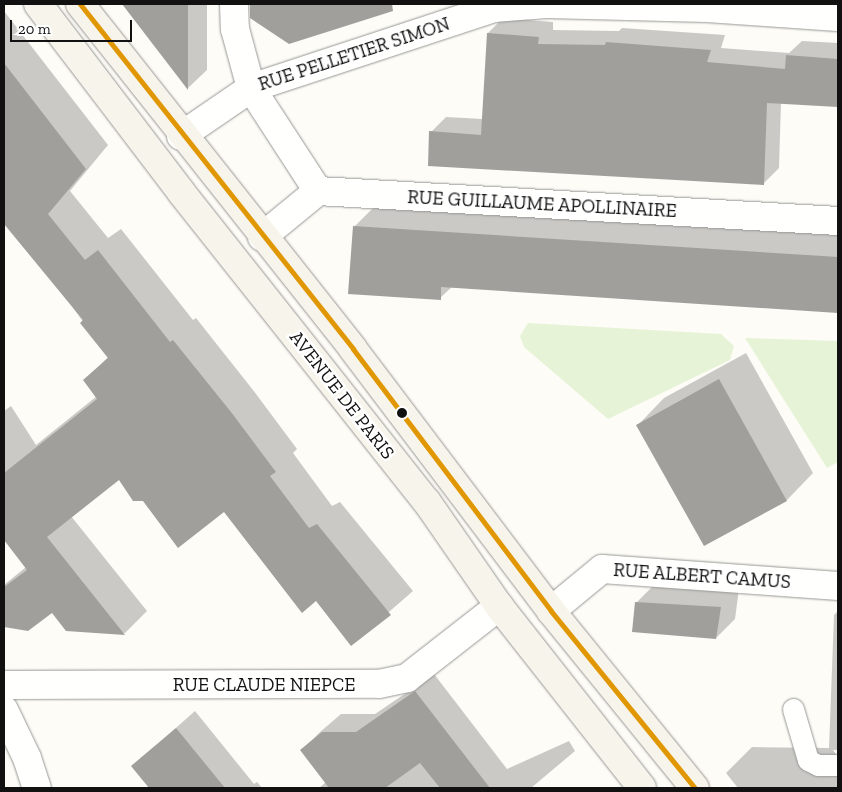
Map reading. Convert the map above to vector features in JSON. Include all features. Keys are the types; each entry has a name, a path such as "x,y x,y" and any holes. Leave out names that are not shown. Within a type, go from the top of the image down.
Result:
{"main road":[{"name":"AVENUE DE PARIS","path":"38,4 181,192 427,502 499,606 642,788"},
{"name":"AVENUE DE PARIS","path":"80,4 182,136 353,349 552,611 695,788"}],"street":[{"path":"234,4 234,29 251,88 318,191 262,237"},
{"name":"RUE PELLETIER SIMON","path":"182,136 251,88 494,8 547,4 707,6 838,17"},
{"name":"RUE GUILLAUME APOLLINAIRE","path":"318,191 838,221"},
{"name":"RUE ALBERT CAMUS","path":"552,611 602,569 838,586"},
{"name":"RUE CLAUDE NIEPCE","path":"4,686 379,684 407,678 499,606"},
{"path":"4,710 27,758 37,788"}],"lane":[{"path":"793,709 808,760 818,765 838,765"}],"green space":[{"path":"528,323 721,334 734,346 730,360 608,419 524,347 520,336"},
{"path":"745,338 838,341 838,462 827,468"}],"building":[{"path":"122,4 188,4 188,90"},
{"path":"250,4 392,4 393,11 289,44 250,18"},
{"path":"487,33 539,37 538,44 605,45 606,42 711,50 707,62 785,69 786,55 838,59 838,107 767,103 764,185 428,166 429,131 481,135"},
{"path":"4,63 86,169 48,214 85,260 98,250 170,342 173,340 231,412 276,472 270,476 309,528 317,524 391,615 351,646 316,601 302,613 224,512 178,548 143,501 133,501 119,480 47,537 125,635 66,631 52,613 28,631 4,627 4,587 27,570 4,540 4,473 97,399 83,380 108,358 80,323 83,320 4,224"},
{"path":"353,226 838,257 838,313 441,287 441,300 348,294"},
{"path":"719,379 787,501 704,546 636,425"},
{"path":"635,602 721,607 716,639 632,632"},
{"path":"415,691 490,788 440,788 420,763 385,788 329,788 300,750 322,732 356,732"},
{"path":"176,728 225,788 149,788 131,766"}],"transit line":[{"path":"80,4 353,349 551,611 695,788"}]}
